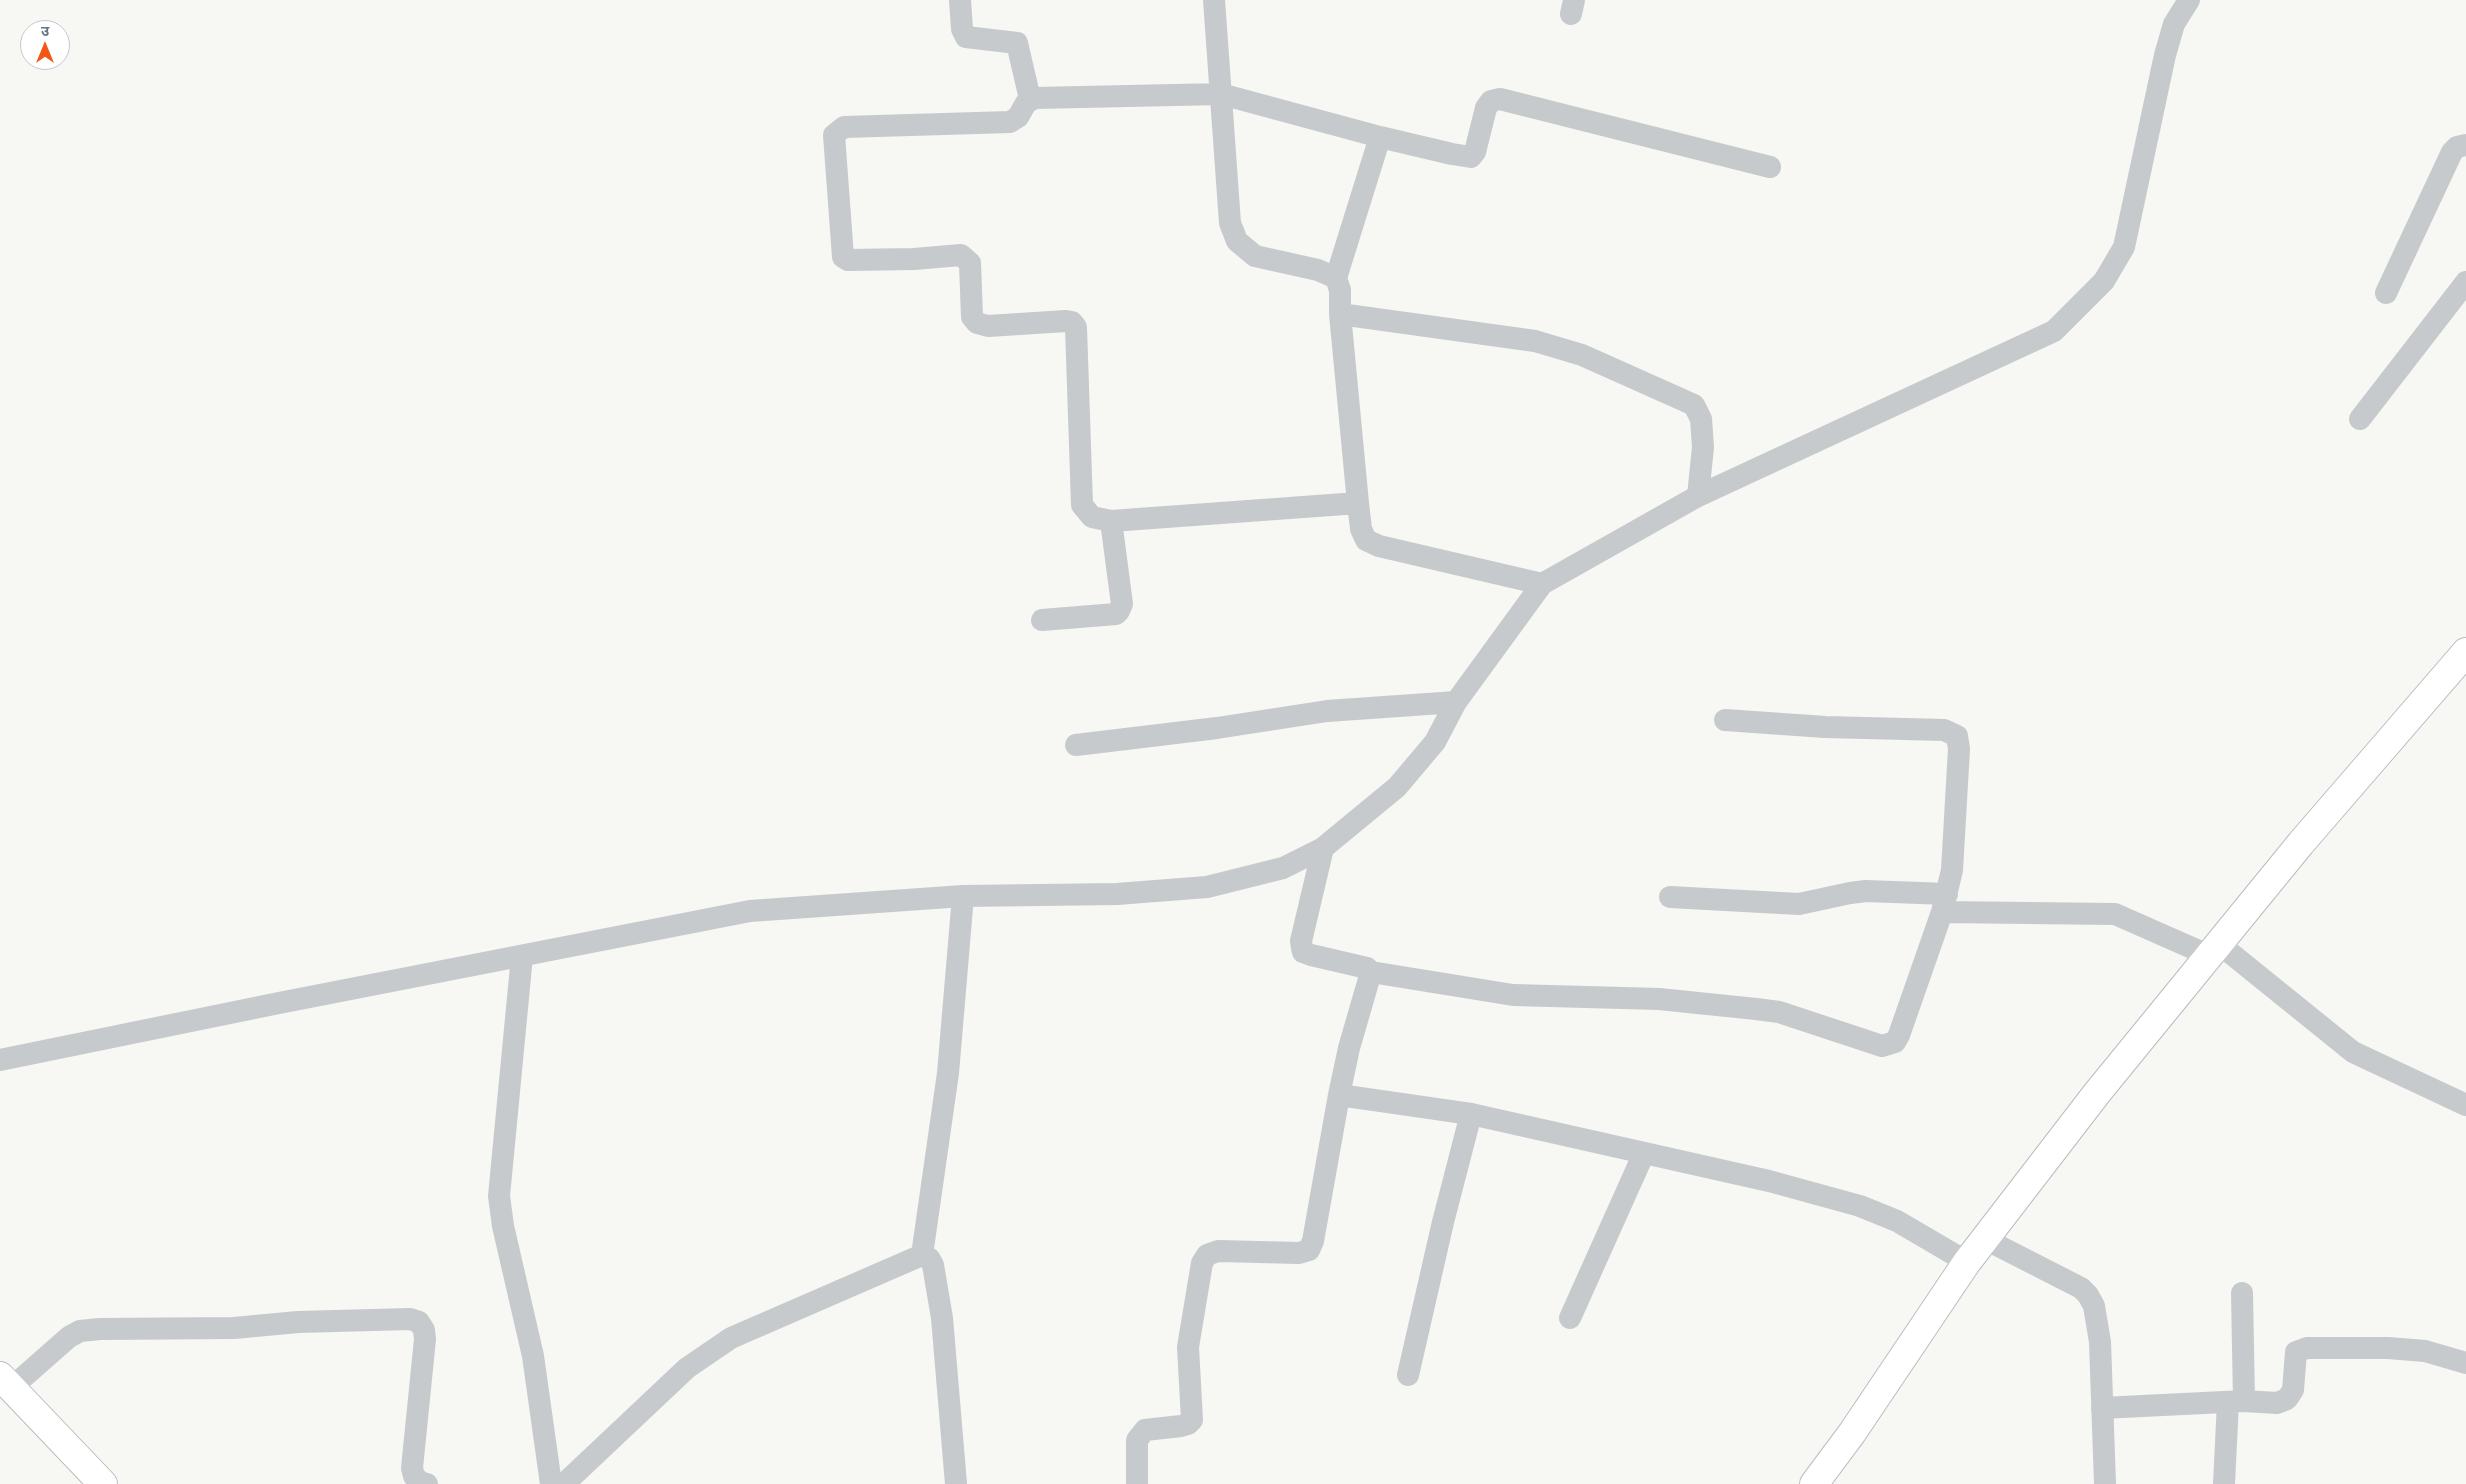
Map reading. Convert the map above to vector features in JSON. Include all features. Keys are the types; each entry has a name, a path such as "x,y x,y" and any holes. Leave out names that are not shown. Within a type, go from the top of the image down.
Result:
{"main road":[{"path":"1814,1484 1852,1433 1967,1262 2097,1093 2213,949 2466,652"},
{"path":"6,1382 93,1480"}],"street":[{"path":"960,0 962,29 966,37 1017,43 1030,99 1018,117 1010,122 844,127 838,130 834,135 834,142 841,254 848,260 914,259 961,255 970,263 972,317 977,323 988,326 1072,322 1078,334 1082,505 1092,517 1112,521 1358,503"},
{"path":"1214,0 1230,223 1237,241 1255,256 1318,270 1336,278"},
{"path":"0,1060 750,911 963,896 1117,894 1207,888 1283,868 1323,848 1397,787 1434,742 1456,702 1542,584 1698,496 2054,331 2104,281 2124,247 2165,55 2174,24 2189,0"},
{"path":"1030,99 1222,94 1380,137 1452,154 1471,156 1475,152 1486,108 1491,101 1500,99 1770,167"},
{"path":"1380,137 1336,278 1340,290 1340,314 1361,529 1366,540 1379,546 1542,584"},
{"path":"2386,293 2452,152 2457,147 2466,146"},
{"path":"2360,419 2466,282"},
{"path":"1340,314 1535,341 1582,356 1694,405 1701,419 1703,447 1698,496"},
{"path":"1042,620 1116,614 1119,611 1122,604 1112,521"},
{"path":"1076,745 1217,728 1327,711 1456,702"},
{"path":"1323,848 1301,941 1304,952 1311,955 1367,968 1370,972 1514,994 1659,999 1779,1012 1882,1046 1895,1042 1944,903 1955,846 1959,740 1953,732 1725,720"},
{"path":"1670,897 1799,904 1866,891 1944,903 2115,914 2213,949 2353,1052 2466,1105"},
{"path":"922,1255 948,1073 963,896"},
{"path":"522,956 499,1196 503,1226 533,1356 551,1484"},
{"path":"1137,1484 1137,1440 1145,1430 1181,1426 1188,1424 1192,1420 1188,1348 1202,1263 1208,1255 1218,1251 1299,1254 1309,1250 1313,1241 1338,1095 1370,972"},
{"path":"1338,1095 1471,1114 1769,1181 1860,1206 1897,1221 1967,1262"},
{"path":"1408,1375 1443,1222 1471,1114"},
{"path":"1570,1318 1644,1153"},
{"path":"1985,1239 2081,1288 2088,1295 2094,1306 2100,1342 2104,1484"},
{"path":"564,1484 687,1368 731,1338 922,1255 929,1258 934,1265 942,1318 956,1484"},
{"path":"2224,1484 2236,1401 2242,1293"},
{"path":"6,1382 80,1331 100,1329 234,1328 298,1322 410,1319 419,1322 424,1330 425,1339 412,1468 414,1476 427,1484"},
{"path":"2102,1408 2236,1401 2277,1403 2287,1399 2293,1390 2294,1357 2299,1349 2388,1348 2425,1351 2466,1363"}]}
